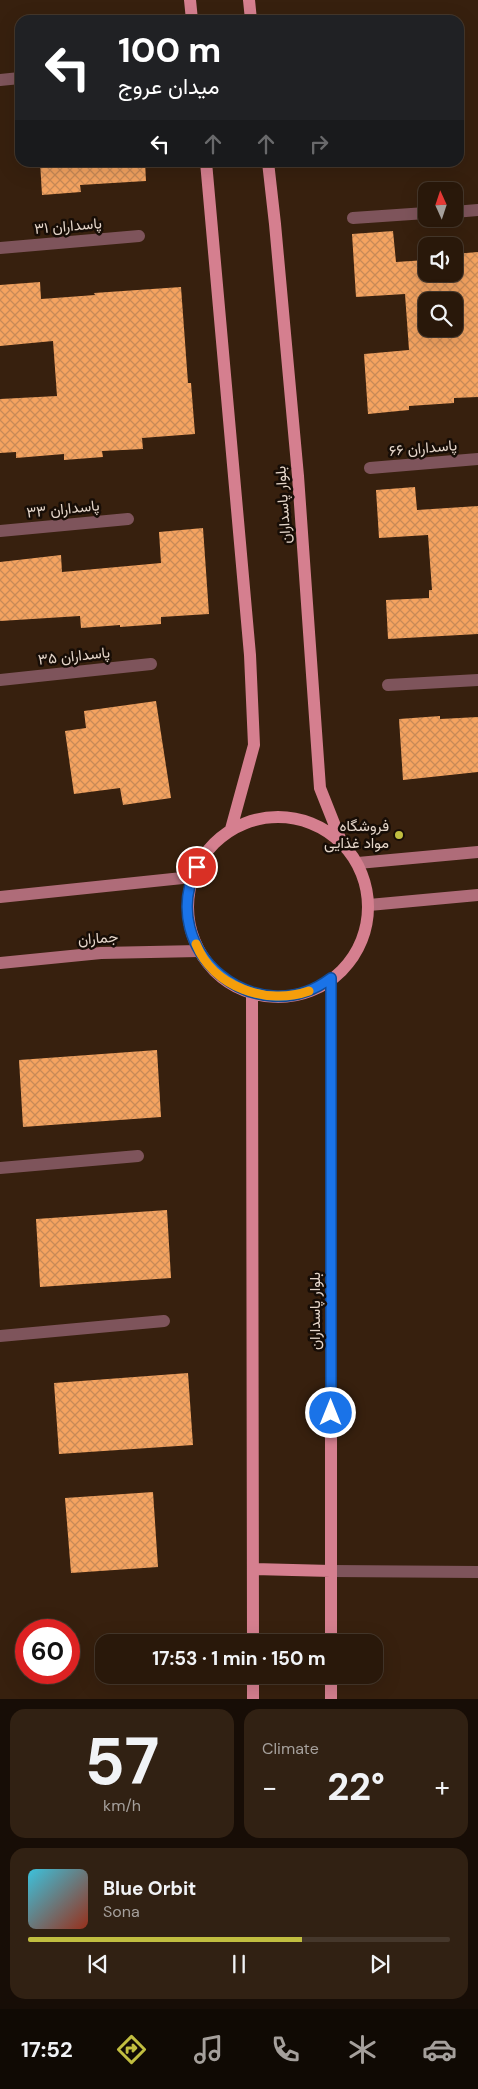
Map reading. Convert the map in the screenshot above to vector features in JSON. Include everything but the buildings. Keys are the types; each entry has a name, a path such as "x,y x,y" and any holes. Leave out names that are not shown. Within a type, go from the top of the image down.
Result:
{"main road":[{"path":"190,0 192,15"},
{"path":"249,0 250,15"},
{"path":"206,167 250,655 254,745 231,829"},
{"name":"بلوار پاسداران","path":"269,167 298,476 320,788 341,841"},
{"path":"289,817 318,826 341,841 358,863 366,883 369,905 366,929 356,952 341,972 320,986 299,995 275,997 252,994 231,984 219,974 199,951 189,927 187,902 192,877 201,858 214,842 231,829 259,818 289,817"},
{"name":"بلوار پاسداران","path":"331,978 331,1634"},
{"path":"252,994 253,1634"},
{"path":"253,1569 331,1571"},
{"path":"253,1684 253,1699"},
{"path":"331,1684 331,1699"}],"street":[{"path":"0,80 15,78"},
{"path":"463,211 478,210"},
{"path":"353,218 418,214"},
{"name":"پاسداران ۳۱","path":"0,248 140,236"},
{"name":"پاسداران ۶۶","path":"370,468 478,459"},
{"name":"پاسداران ۳۳","path":"0,531 128,518"},
{"name":"پاسداران ۳۵","path":"0,680 152,664"},
{"path":"388,685 478,680"},
{"path":"358,863 478,852"},
{"path":"0,897 192,877"},
{"path":"369,905 478,895"},
{"name":"جماران","path":"0,963 101,953 199,951"},
{"path":"0,1168 138,1156"},
{"path":"0,1336 164,1320"},
{"path":"331,1571 478,1572"}],"slow traffic":[{"path":"196,944 213,969 231,984 252,994 275,997 299,995 309,991"}],"place":[{"name":"فروشگاه مواد غذایی","path":"399,835"}],"route":[{"path":"197,867 192,877 187,902 189,927 199,951 213,969 231,984 252,994 275,997 299,995 320,986 331,978 331,1413"}]}
